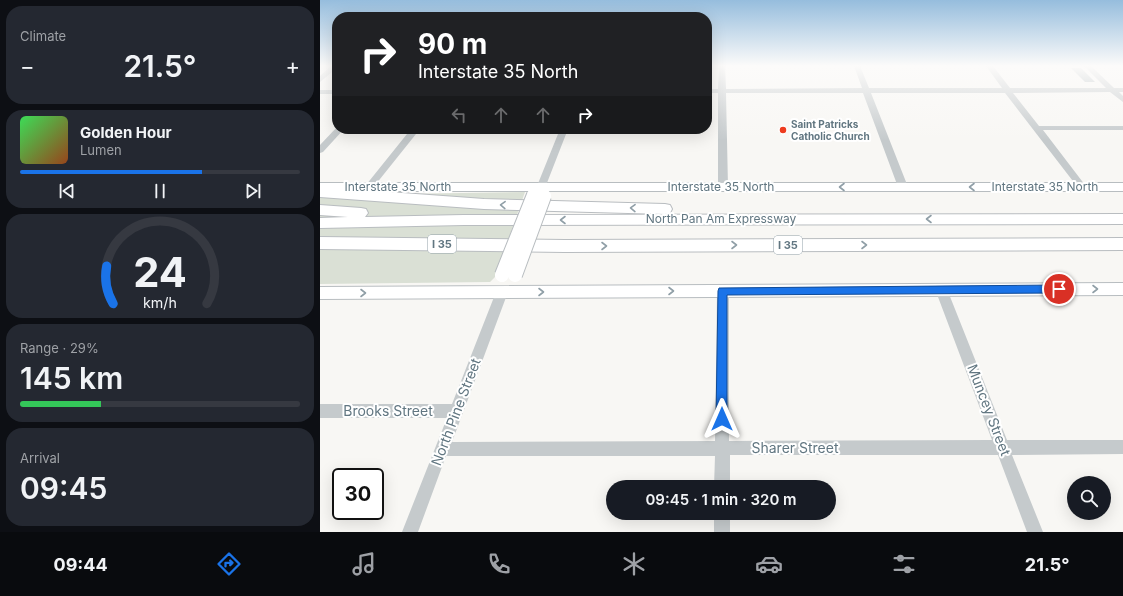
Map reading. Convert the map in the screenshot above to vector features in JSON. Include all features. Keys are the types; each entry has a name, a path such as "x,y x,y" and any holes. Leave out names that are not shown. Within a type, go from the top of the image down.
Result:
{"highway":[{"path":"320,192 484,204 837,213 910,219"},
{"path":"320,210 464,220"},
{"path":"1024,218 1123,215"},
{"name":"North Pan Am Expressway","path":"320,223 464,220 1123,219"},
{"name":"I 35","path":"320,243 565,246 1123,244"},
{"path":"1011,244 1123,250"},
{"path":"320,253 409,252 565,246"}],"main road":[{"name":"Interstate 35 North","path":"320,187 540,192 723,188 1123,186"},
{"name":"North Pine Street","path":"502,292 540,192"},
{"path":"320,293 1123,289"}],"street":[{"path":"712,91 747,91"},
{"path":"722,91 723,188"},
{"path":"865,91 903,187"},
{"path":"1008,91 1082,186"},
{"path":"1113,91 1123,100"},
{"path":"320,92 332,92"},
{"path":"1037,128 1123,128"},
{"path":"320,150 335,134"},
{"path":"369,187 411,134"},
{"name":"North Pine Street","path":"540,192 562,134"},
{"name":"Muncey Street","path":"941,289 1035,532"},
{"path":"722,480 723,291"},
{"name":"North Pine Street","path":"410,532 502,292"},
{"name":"Brooks Street","path":"320,411 456,411"},
{"name":"Sharer Street","path":"442,449 1123,447"},
{"path":"722,520 722,532"}],"shaded area":[{"path":"320,191 398,194 525,192 495,277 490,282 320,284"}],"place":[{"name":"Saint Patricks Catholic Church","path":"783,130"}],"route":[{"path":"722,419 723,291 1059,289"}]}
